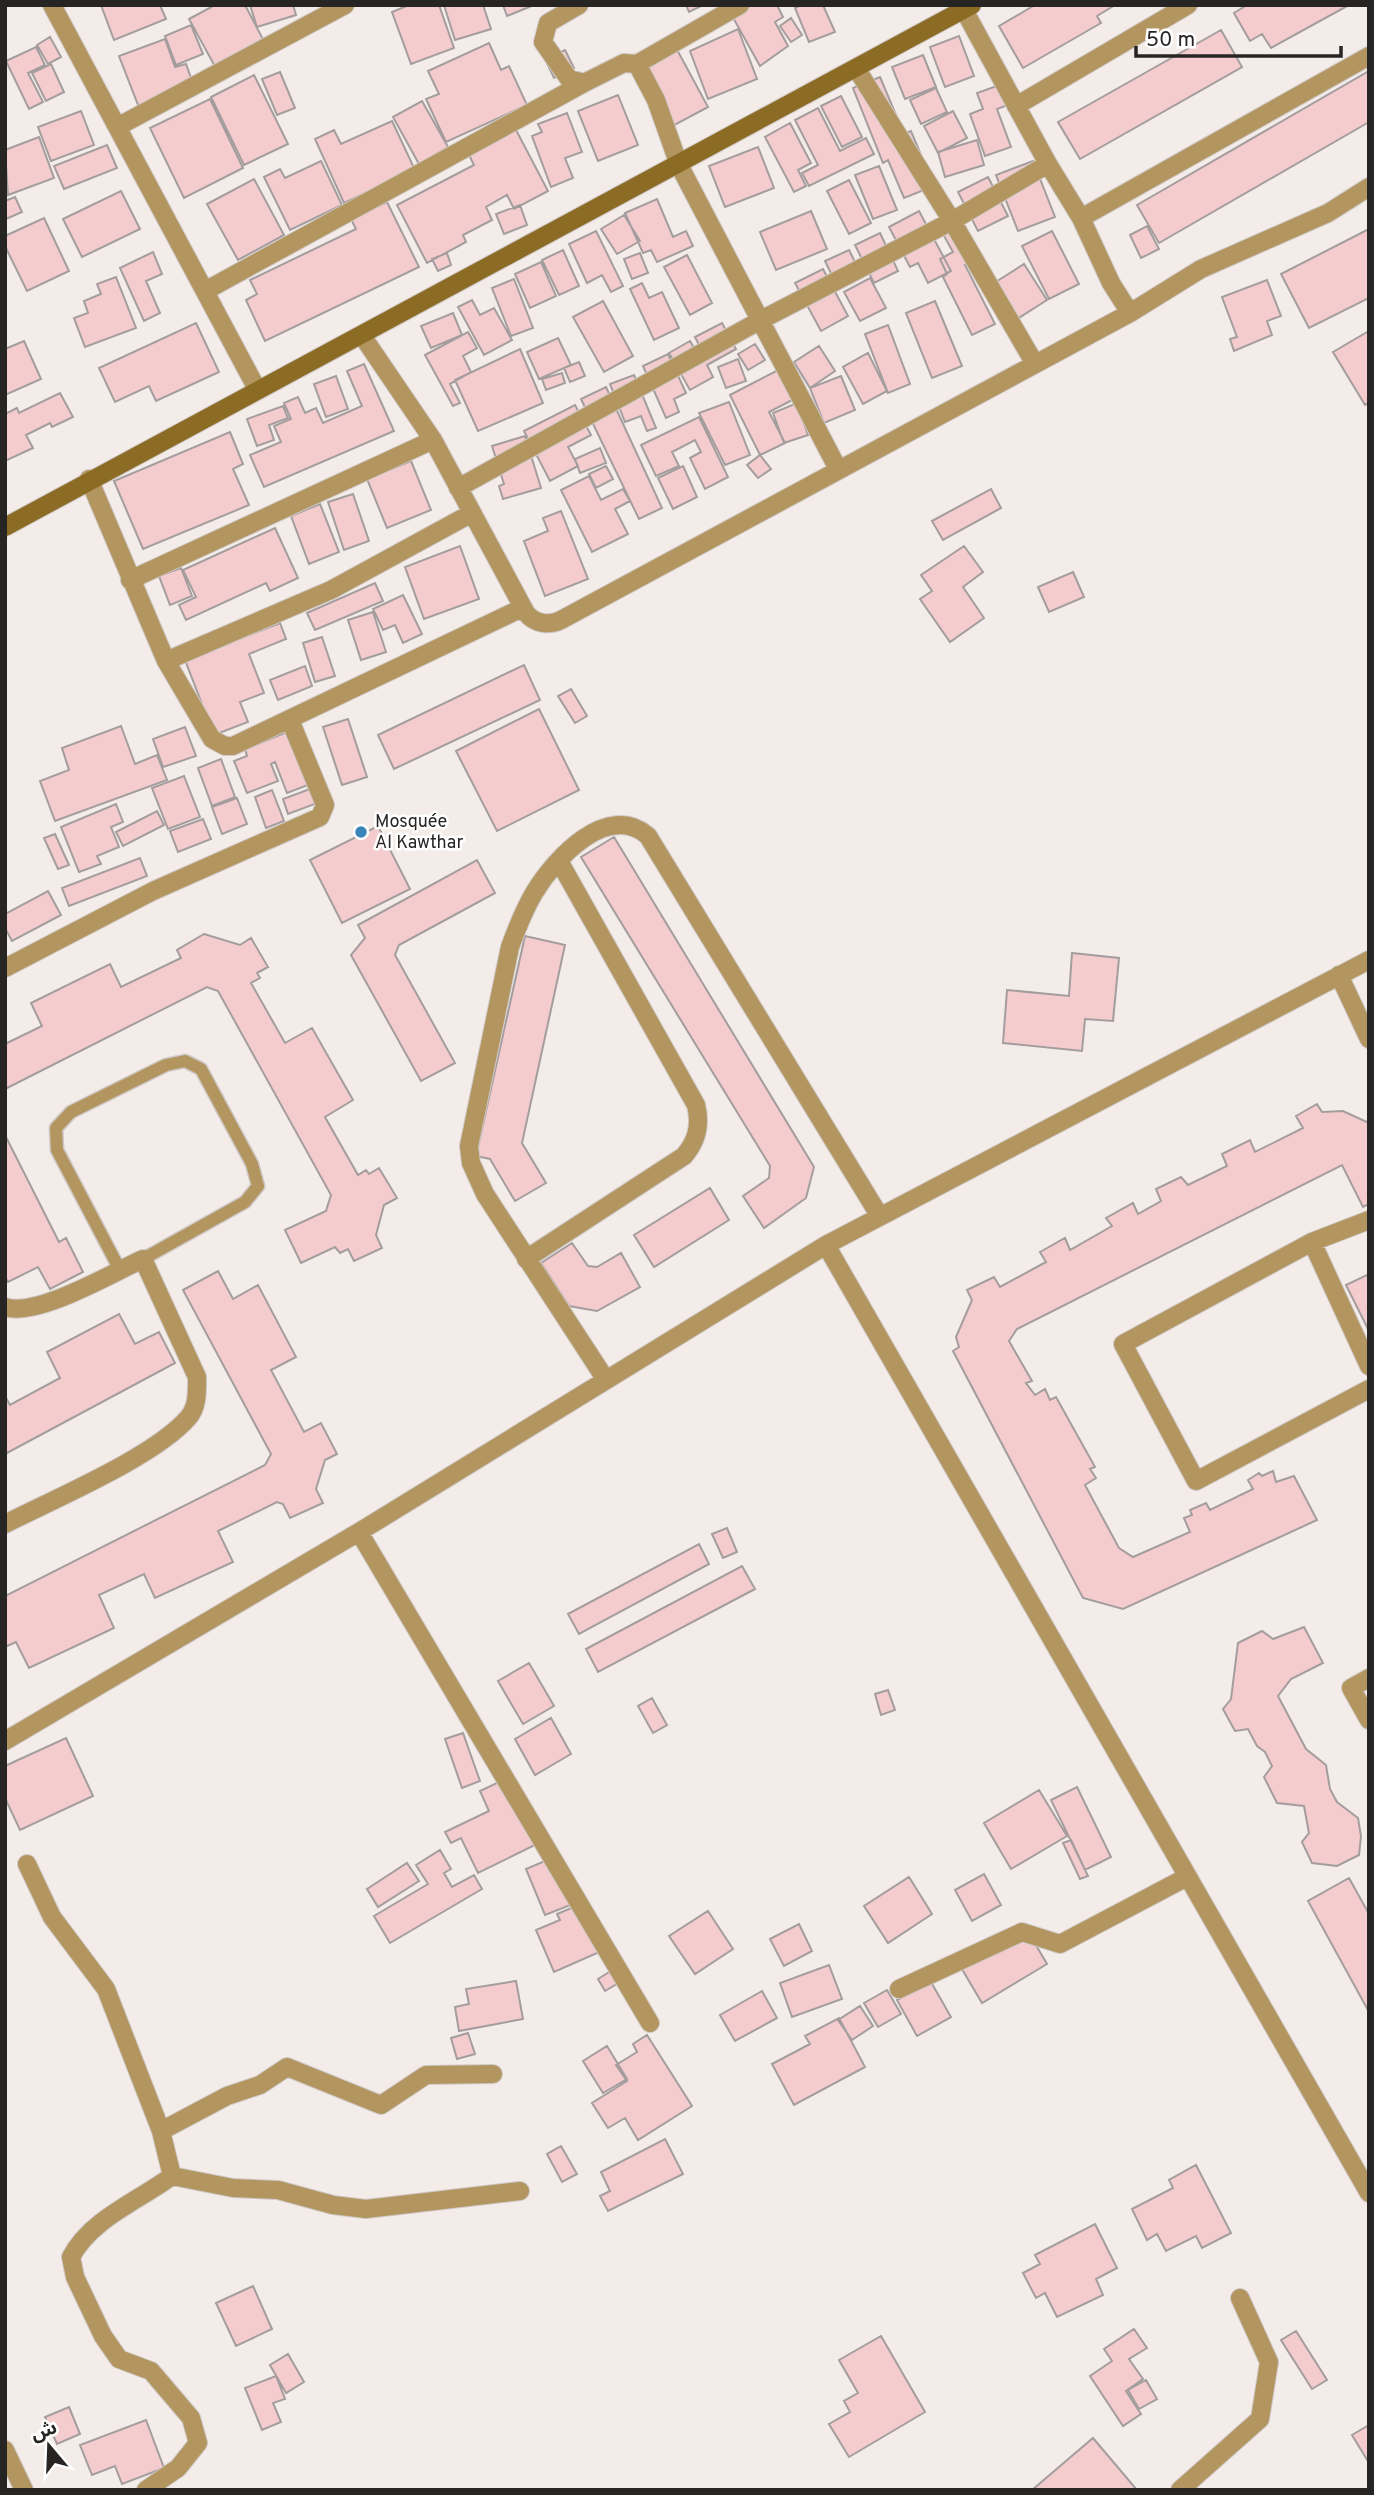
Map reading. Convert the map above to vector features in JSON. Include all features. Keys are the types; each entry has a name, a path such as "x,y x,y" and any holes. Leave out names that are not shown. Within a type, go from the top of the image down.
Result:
{"street":[{"path":"52,5 257,389"},
{"path":"117,127 345,5"},
{"path":"579,5 548,23 543,42 569,79 584,83"},
{"path":"205,291 584,83 624,63 637,64 740,5"},
{"path":"1016,106 1188,5"},
{"path":"5,527 257,389 363,337 968,7 1016,106 1081,218 1111,283 1130,313"},
{"path":"1081,218 1369,55"},
{"path":"637,64 656,100 679,165 838,469"},
{"path":"856,68 952,220 1035,364"},
{"path":"458,488 759,321 952,220 1048,164"},
{"path":"363,337 433,440 523,608 536,621 549,624 561,620 1130,313 1201,269 1328,213 1369,187"},
{"path":"130,580 433,440"},
{"path":"89,479 166,661 207,733 218,744 233,746 523,608"},
{"path":"166,661 331,590 472,513"},
{"path":"5,968 153,891 320,817 325,805 290,720"},
{"path":"606,1380 526,1259 477,1180 471,1163 471,1128 510,947 534,892 559,861 590,836 617,823 629,824 648,836 879,1215"},
{"path":"526,1259 684,1156 696,1138 699,1127 696,1105 559,861"},
{"path":"5,1741 359,1532 826,1245 1369,960"},
{"path":"1339,975 1369,1039"},
{"path":"1369,1220 1312,1242 1122,1343 1196,1481 1369,1389"},
{"path":"1312,1242 1369,1366"},
{"path":"826,1245 1369,2193"},
{"path":"5,1307 13,1310 35,1308 143,1259 197,1377 197,1398 189,1417 166,1437 5,1524"},
{"path":"359,1532 650,2023"},
{"path":"1369,1678 1351,1688 1369,1720"},
{"path":"27,1864 52,1917 106,1989 161,2131 172,2176"},
{"path":"899,1989 1022,1932 1060,1944 1187,1877"},
{"path":"161,2131 226,2096 260,2085 287,2067 381,2105 426,2075 493,2074"},
{"path":"146,2490 178,2468 198,2443 191,2418 151,2371 119,2359 103,2336 75,2277 71,2257 80,2239 93,2227 141,2199 172,2176 233,2188 278,2190 333,2205 366,2209 520,2191"},
{"path":"1180,2490 1260,2419 1269,2361 1240,2298"},
{"path":"5,2450 24,2490"}],"lane":[{"path":"120,1270 57,1150 56,1128 71,1112 166,1065 185,1061 201,1069 252,1164 258,1186 246,1202 143,1259"}],"building":[{"path":"101,5 160,5 166,19 114,40"},
{"path":"215,5 245,5 266,45 218,72 189,19"},
{"path":"250,5 293,5 296,15 257,27"},
{"path":"409,5 439,5 454,48 411,64 392,12"},
{"path":"444,5 483,5 491,29 455,40"},
{"path":"503,5 534,5 507,16"},
{"path":"686,5 703,5 689,12"},
{"path":"747,5 777,5 783,17 775,22 788,46 760,66 731,14"},
{"path":"801,5 823,5 835,32 809,42 795,8"},
{"path":"1035,5 1115,5 1097,16 1101,23 1023,68 999,26"},
{"path":"1247,5 1349,5 1271,48 1262,34 1250,41 1234,13"},
{"path":"791,18 802,35 791,42 780,26"},
{"path":"191,25 203,54 176,65 165,36"},
{"path":"738,29 757,79 708,99 690,51"},
{"path":"1221,30 1242,67 1080,159 1058,122"},
{"path":"959,36 974,76 945,87 930,47"},
{"path":"50,37 61,57 48,64 37,45"},
{"path":"165,39 175,67 186,64 195,89 140,110 119,56"},
{"path":"489,43 501,70 509,66 527,105 446,142 426,99 439,94 428,71"},
{"path":"675,46 708,107 667,129 634,69"},
{"path":"36,47 45,65 28,73 43,102 29,109 6,61"},
{"path":"565,50 574,68 554,78 545,59"},
{"path":"923,55 936,87 905,99 892,67"},
{"path":"51,64 64,92 46,101 32,73"},
{"path":"1369,71 1369,122 1159,243 1137,205"},
{"path":"280,72 295,108 277,115 262,79"},
{"path":"254,75 288,144 244,165 211,97"},
{"path":"880,77 904,134 911,131 934,186 904,198 888,160 883,163 853,88"},
{"path":"1005,83 1013,103 997,109 1011,147 985,156 970,114 983,109 977,93"},
{"path":"936,88 947,112 921,124 910,100"},
{"path":"618,95 638,145 598,161 578,111"},
{"path":"841,96 862,137 842,147 821,106"},
{"path":"210,99 243,168 184,198 150,128"},
{"path":"422,101 448,147 419,164 393,117"},
{"path":"818,108 840,151 866,138 874,154 809,186 802,173 818,165 795,120"},
{"path":"81,111 94,145 51,161 38,127"},
{"path":"953,111 967,138 938,153 924,126"},
{"path":"567,113 582,152 565,158 573,178 551,187 532,136 542,132 538,124"},
{"path":"392,121 415,170 344,203 315,139 334,130 341,144"},
{"path":"790,123 811,163 798,170 806,186 794,192 765,137"},
{"path":"515,128 548,191 514,209 507,195 486,207 492,220 463,235 466,242 427,263 397,205 474,165 468,153"},
{"path":"39,137 54,178 8,195 5,150"},
{"path":"977,140 984,165 945,177 938,152"},
{"path":"107,145 117,168 64,189 54,166"},
{"path":"758,147 774,188 725,207 709,166"},
{"path":"321,161 342,205 290,230 264,177 280,169 285,178"},
{"path":"1033,161 1055,217 1018,231 996,175"},
{"path":"879,166 897,210 873,219 855,175"},
{"path":"988,177 1008,216 978,231 958,192"},
{"path":"254,179 284,235 238,260 207,204"},
{"path":"849,180 871,223 849,234 827,191"},
{"path":"121,191 140,229 82,257 63,219"},
{"path":"15,197 22,212 6,219 5,201"},
{"path":"657,199 673,237 686,231 693,246 657,262 651,250 643,253 625,213"},
{"path":"387,202 419,267 265,341 246,300 257,294 250,280 356,229 351,219"},
{"path":"520,205 527,225 504,234 496,214"},
{"path":"811,211 827,249 776,270 760,232"},
{"path":"919,211 951,271 928,283 918,263 910,267 889,227"},
{"path":"624,215 640,241 617,254 601,229"},
{"path":"44,218 69,271 27,291 5,246 5,236"},
{"path":"960,225 978,259 965,265 995,324 972,335 943,277 947,274 940,259 953,252 943,234"},
{"path":"1147,226 1159,249 1141,258 1130,235"},
{"path":"1369,229 1369,298 1309,328 1281,274"},
{"path":"596,231 623,286 611,292 602,275 587,283 569,244"},
{"path":"1052,231 1079,284 1049,299 1022,246"},
{"path":"880,233 898,271 874,283 855,245"},
{"path":"563,250 579,286 559,295 542,260"},
{"path":"849,250 862,276 838,288 825,261"},
{"path":"153,252 162,274 146,281 160,313 144,321 120,268"},
{"path":"447,253 451,265 438,271 432,259"},
{"path":"640,253 648,273 632,279 624,259"},
{"path":"687,255 712,303 690,315 664,267"},
{"path":"541,262 556,296 530,308 515,274"},
{"path":"1024,264 1047,300 1014,321 991,285"},
{"path":"823,269 848,316 821,331 795,283"},
{"path":"116,277 136,328 85,347 74,318 88,313 84,301 101,294 97,284"},
{"path":"870,278 886,308 860,321 844,292"},
{"path":"514,279 533,328 511,336 492,288"},
{"path":"1267,280 1281,316 1267,321 1272,335 1234,351 1230,339 1237,337 1222,297"},
{"path":"642,283 649,298 662,292 679,328 654,340 630,289"},
{"path":"472,300 480,315 494,308 512,340 484,355 458,307"},
{"path":"603,301 633,356 604,372 573,317"},
{"path":"935,301 962,366 932,378 906,313"},
{"path":"453,313 462,335 431,348 421,326"},
{"path":"196,323 219,372 156,401 149,386 115,402 99,368"},
{"path":"722,323 736,349 707,365 713,377 690,390 677,367 703,353 695,337"},
{"path":"888,325 910,384 888,393 865,334"},
{"path":"1369,331 1369,403 1365,405 1333,352"},
{"path":"468,332 477,348 463,356 471,372 450,384 460,403 453,406 425,355"},
{"path":"558,338 571,365 539,379 527,352"},
{"path":"24,341 41,379 5,395 5,349"},
{"path":"690,341 697,353 676,365 669,353"},
{"path":"755,344 765,360 748,370 738,354"},
{"path":"819,346 835,371 810,388 794,362"},
{"path":"520,349 543,403 478,431 455,380"},
{"path":"868,353 887,391 863,404 843,367"},
{"path":"668,354 686,393 674,399 679,412 666,418 643,366"},
{"path":"738,359 746,381 726,388 718,367"},
{"path":"579,362 585,376 570,382 564,368"},
{"path":"364,364 394,431 264,487 250,455 281,442 274,426 291,419 284,403 298,397 305,413 316,408 323,423 362,406 347,371"},
{"path":"782,368 798,397 769,412 785,443 760,455 730,395"},
{"path":"562,373 565,383 546,390 542,379"},
{"path":"634,375 656,428 647,431 641,416 625,422 610,384"},
{"path":"336,376 348,409 326,417 314,384"},
{"path":"841,376 855,410 824,423 810,388"},
{"path":"606,387 662,508 639,519 581,399"},
{"path":"60,393 73,417 52,427 50,423 26,435 33,448 5,461 5,414 17,408 19,413"},
{"path":"729,402 750,455 725,465 699,413"},
{"path":"797,403 808,435 784,443 773,413"},
{"path":"575,405 591,435 568,447 578,466 550,481 524,431"},
{"path":"283,406 288,418 269,425 274,440 257,446 247,419"},
{"path":"699,417 728,477 705,489 690,458 701,452 695,440 672,452 679,466 656,476 641,445"},
{"path":"230,432 243,464 233,469 249,505 143,549 114,481"},
{"path":"525,436 541,488 503,499 499,486 504,484 492,446"},
{"path":"600,448 606,463 580,473 575,459"},
{"path":"760,455 771,469 758,478 747,465"},
{"path":"411,461 431,510 387,528 367,479"},
{"path":"606,466 613,479 596,488 589,474"},
{"path":"683,466 697,497 673,509 658,478"},
{"path":"589,476 601,500 623,489 630,501 615,509 628,534 592,552 561,490"},
{"path":"991,489 1001,508 943,540 932,521"},
{"path":"353,494 369,541 344,550 328,502"},
{"path":"320,504 339,552 309,564 291,516"},
{"path":"561,511 588,579 545,596 524,541 548,531 543,518"},
{"path":"275,528 298,578 270,591 266,583 186,620 179,605 196,597 183,570"},
{"path":"460,546 479,599 424,619 405,567"},
{"path":"964,546 983,572 963,587 984,618 950,642 920,599 932,591 921,575"},
{"path":"181,568 192,596 170,605 159,576"},
{"path":"1073,572 1084,597 1049,612 1038,587"},
{"path":"375,583 383,601 315,630 307,613"},
{"path":"403,595 422,634 403,643 395,625 383,630 373,609"},
{"path":"373,612 386,652 361,660 348,620"},
{"path":"280,623 286,639 249,654 264,693 240,702 248,722 214,735 185,660"},
{"path":"322,637 335,676 315,682 303,643"},
{"path":"524,665 540,700 394,769 378,735"},
{"path":"305,666 312,686 278,700 270,680"},
{"path":"571,689 587,716 575,723 558,696"},
{"path":"539,709 579,790 497,831 456,751"},
{"path":"348,719 367,777 342,785 323,727"},
{"path":"121,726 135,764 157,755 167,780 55,821 40,781 69,770 62,748"},
{"path":"185,727 196,756 163,767 153,739"},
{"path":"292,730 313,783 287,793 275,762 271,764 278,781 247,793 234,761 247,756 245,749"},
{"path":"221,759 235,797 212,806 198,768"},
{"path":"184,776 200,817 168,829 152,788"},
{"path":"315,787 320,802 288,814 283,799"},
{"path":"272,790 284,821 266,828 255,797"},
{"path":"237,798 247,824 222,834 212,807"},
{"path":"116,804 123,822 111,827 119,847 97,856 101,864 79,872 61,827"},
{"path":"157,811 164,825 123,846 116,832"},
{"path":"203,819 211,839 178,852 170,831"},
{"path":"378,826 410,889 342,923 310,860"},
{"path":"55,834 69,865 58,869 44,838"},
{"path":"614,837 814,1167 806,1198 764,1228 743,1196 769,1178 770,1166 581,857"},
{"path":"140,858 147,876 69,906 62,888"},
{"path":"477,860 495,893 399,945 395,955 455,1063 421,1081 351,955 365,938 358,925"},
{"path":"48,891 61,915 12,941 5,928 5,914"},
{"path":"204,934 240,945 251,938 268,967 257,973 260,978 251,983 285,1043 312,1028 353,1100 325,1117 358,1175 366,1170 369,1174 379,1168 397,1198 384,1205 376,1235 382,1248 354,1261 348,1249 340,1253 335,1247 301,1263 285,1230 326,1211 331,1195 218,991 207,987 5,1089 5,1044 42,1026 31,1003 110,964 121,987 181,958 177,950"},
{"path":"525,936 565,945 522,1143 546,1183 515,1201 490,1159 476,1156"},
{"path":"1072,953 1119,958 1113,1021 1085,1019 1082,1051 1003,1043 1007,990 1069,996"},
{"path":"1317,1104 1322,1112 1343,1111 1369,1123 1369,1204 1363,1207 1342,1165 1017,1329 1009,1341 1032,1381 1026,1383 1035,1395 1045,1389 1050,1400 1056,1397 1095,1467 1090,1469 1096,1478 1085,1485 1119,1548 1133,1557 1190,1532 1184,1518 1192,1515 1190,1510 1206,1503 1210,1510 1253,1489 1248,1480 1259,1473 1262,1476 1273,1471 1276,1482 1294,1476 1317,1520 1123,1609 1083,1598 953,1351 959,1347 956,1337 972,1300 967,1290 994,1277 1000,1287 1046,1262 1040,1252 1065,1238 1070,1250 1112,1226 1106,1218 1133,1203 1138,1214 1161,1201 1156,1189 1181,1177 1188,1185 1227,1166 1222,1154 1250,1140 1255,1152 1303,1128 1296,1116"},
{"path":"5,1135 59,1242 66,1238 83,1272 50,1289 38,1267 8,1282 5,1277"},
{"path":"710,1188 729,1220 654,1267 634,1235"},
{"path":"572,1243 588,1266 597,1267 621,1253 640,1287 597,1311 569,1306 541,1263"},
{"path":"218,1271 233,1299 258,1285 296,1357 271,1370 304,1432 321,1423 337,1454 325,1460 316,1489 323,1503 290,1518 283,1504 277,1502 218,1531 233,1562 155,1598 144,1574 99,1595 114,1628 29,1668 16,1642 5,1647 5,1596 265,1465 271,1454 183,1290"},
{"path":"1369,1274 1369,1331 1346,1285"},
{"path":"119,1314 135,1344 159,1332 175,1363 5,1454 5,1396 10,1405 60,1378 47,1352"},
{"path":"727,1528 737,1552 723,1558 712,1534"},
{"path":"699,1544 709,1564 579,1634 568,1614"},
{"path":"742,1566 755,1589 598,1672 586,1649"},
{"path":"1304,1627 1323,1663 1291,1679 1278,1696 1306,1749 1326,1765 1330,1789 1337,1802 1358,1818 1361,1836 1359,1855 1337,1866 1312,1863 1302,1842 1309,1833 1304,1806 1277,1803 1264,1777 1272,1766 1265,1752 1257,1746 1248,1729 1235,1731 1223,1709 1231,1699 1238,1643 1262,1631 1273,1639"},
{"path":"529,1663 554,1706 523,1724 498,1681"},
{"path":"888,1690 895,1710 881,1715 875,1694"},
{"path":"652,1698 667,1725 653,1733 638,1706"},
{"path":"551,1718 571,1754 535,1775 515,1739"},
{"path":"463,1733 480,1781 462,1788 445,1739"},
{"path":"66,1738 93,1796 20,1830 5,1798 5,1766"},
{"path":"512,1776 543,1841 478,1873 461,1838 451,1843 445,1832 489,1811 480,1791"},
{"path":"1077,1787 1111,1857 1085,1870 1051,1800"},
{"path":"1039,1790 1067,1836 1011,1869 984,1823"},
{"path":"1071,1840 1088,1876 1080,1879 1063,1843"},
{"path":"440,1850 451,1869 444,1873 452,1887 474,1875 482,1889 390,1943 374,1916 428,1884 416,1865"},
{"path":"559,1855 578,1902 545,1915 526,1869"},
{"path":"407,1863 419,1881 378,1907 367,1889"},
{"path":"984,1874 1001,1905 972,1921 955,1890"},
{"path":"909,1877 932,1914 888,1943 864,1906"},
{"path":"1349,1878 1369,1914 1369,2012 1308,1901"},
{"path":"583,1903 604,1950 554,1972 536,1930 560,1920 557,1914"},
{"path":"708,1911 733,1949 695,1974 669,1936"},
{"path":"799,1924 812,1951 784,1966 770,1939"},
{"path":"1024,1925 1047,1964 982,2003 959,1964"},
{"path":"829,1965 842,1999 792,2017 780,1983"},
{"path":"614,1969 622,1981 605,1991 598,1979"},
{"path":"516,1981 523,2019 459,2031 455,2007 469,2004 466,1989"},
{"path":"931,1982 951,2017 917,2036 897,2000"},
{"path":"887,1990 901,2014 878,2027 864,2003"},
{"path":"762,1991 777,2018 735,2041 720,2015"},
{"path":"860,2006 873,2026 852,2040 838,2020"},
{"path":"839,2018 865,2067 794,2105 772,2064 810,2044 805,2036"},
{"path":"468,2033 475,2054 457,2059 451,2038"},
{"path":"647,2035 692,2106 638,2140 625,2118 608,2128 592,2103 627,2081 616,2065 637,2052 633,2044"},
{"path":"607,2046 627,2079 603,2093 583,2061"},
{"path":"665,2139 683,2174 608,2211 600,2196 610,2191 601,2172"},
{"path":"561,2146 577,2174 562,2182 547,2154"},
{"path":"1196,2165 1231,2233 1202,2248 1196,2236 1166,2251 1157,2234 1147,2240 1132,2209 1173,2188 1169,2180"},
{"path":"1095,2224 1117,2268 1096,2279 1103,2295 1057,2317 1045,2293 1036,2298 1023,2273 1040,2264 1035,2255"},
{"path":"253,2286 272,2329 236,2346 216,2303"},
{"path":"1134,2329 1147,2348 1129,2359 1143,2379 1126,2391 1141,2414 1123,2426 1090,2376 1112,2361 1104,2349"},
{"path":"1296,2331 1327,2380 1312,2389 1281,2340"},
{"path":"881,2336 925,2412 849,2457 829,2424 850,2412 844,2401 858,2393 839,2360"},
{"path":"288,2354 304,2382 286,2393 270,2365"},
{"path":"276,2376 285,2399 273,2403 281,2422 262,2430 245,2388"},
{"path":"1146,2380 1157,2399 1139,2409 1128,2390"},
{"path":"69,2407 80,2434 57,2444 45,2417"},
{"path":"146,2420 164,2468 122,2484 115,2466 92,2475 80,2445"},
{"path":"1369,2425 1369,2463 1352,2435"},
{"path":"1093,2438 1137,2490 1032,2490"}],"place":[{"name":"Mosquée Al Kawthar","path":"361,832"}]}
